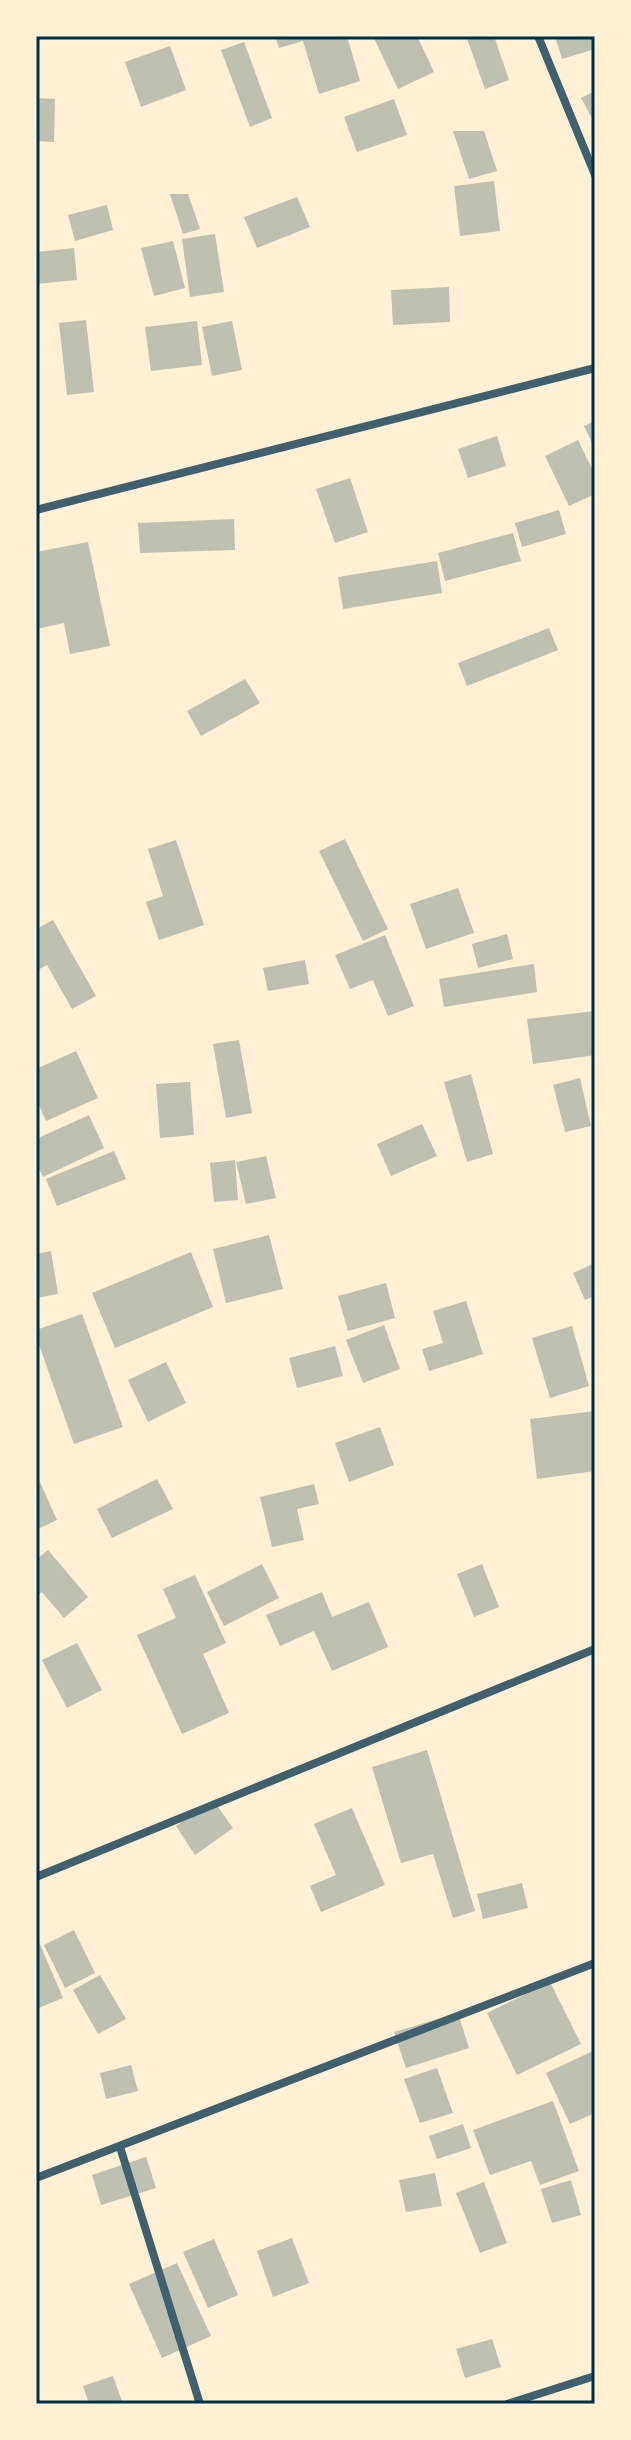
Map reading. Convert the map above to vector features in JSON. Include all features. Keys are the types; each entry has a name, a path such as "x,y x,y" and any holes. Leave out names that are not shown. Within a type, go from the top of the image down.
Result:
{"street":[{"path":"538,36 595,175"},
{"path":"36,510 595,368"},
{"path":"36,1877 595,1649"},
{"path":"36,2178 595,1963"},
{"path":"120,2147 200,2404"},
{"path":"507,2404 595,2376"}],"building":[{"path":"275,36 347,36 360,81 319,94 303,41 279,48"},
{"path":"373,36 417,36 434,72 398,89"},
{"path":"466,36 494,36 509,80 485,89"},
{"path":"555,36 593,36 595,49 562,59"},
{"path":"244,42 272,118 250,127 221,50"},
{"path":"170,46 186,90 141,107 125,62"},
{"path":"595,91 595,124 581,98"},
{"path":"36,98 55,99 54,142 36,141"},
{"path":"394,99 407,135 357,152 344,117"},
{"path":"453,131 484,131 497,171 469,179"},
{"path":"494,181 500,231 460,236 454,186"},
{"path":"170,194 188,194 200,229 183,234"},
{"path":"297,197 310,227 257,248 244,217"},
{"path":"107,205 113,230 75,241 68,215"},
{"path":"215,234 224,292 190,297 182,239"},
{"path":"173,241 185,288 154,296 141,248"},
{"path":"74,248 77,280 36,284 36,252"},
{"path":"449,287 450,322 393,325 391,290"},
{"path":"86,320 94,392 67,395 59,323"},
{"path":"197,321 202,365 151,371 145,327"},
{"path":"232,321 242,370 212,376 202,327"},
{"path":"595,421 595,449 584,426"},
{"path":"497,436 506,466 468,478 458,449"},
{"path":"578,440 595,475 595,494 569,506 545,456"},
{"path":"350,478 368,532 335,543 316,489"},
{"path":"559,510 566,534 522,547 515,523"},
{"path":"234,519 235,550 140,553 138,523"},
{"path":"513,533 521,561 445,581 438,553"},
{"path":"88,542 110,646 70,654 64,623 36,629 36,552"},
{"path":"437,561 442,593 343,609 338,577"},
{"path":"549,628 558,650 467,686 458,663"},
{"path":"245,679 260,703 201,736 187,711"},
{"path":"345,839 388,929 363,941 319,851"},
{"path":"176,840 204,925 159,940 146,902 163,896 148,849"},
{"path":"458,888 474,933 426,949 410,904"},
{"path":"53,920 96,996 72,1009 47,965 36,971 36,929"},
{"path":"507,934 513,959 478,968 472,944"},
{"path":"385,935 414,1006 388,1016 373,980 350,989 335,955"},
{"path":"305,960 309,984 268,991 263,968"},
{"path":"534,964 537,992 444,1007 439,979"},
{"path":"595,1011 595,1055 533,1064 527,1019"},
{"path":"239,1040 252,1113 226,1118 213,1044"},
{"path":"76,1051 98,1098 46,1121 36,1098 36,1069"},
{"path":"471,1074 493,1154 467,1162 444,1082"},
{"path":"580,1078 591,1126 565,1132 553,1085"},
{"path":"190,1082 194,1135 160,1138 156,1084"},
{"path":"89,1115 104,1148 43,1177 36,1162 36,1139"},
{"path":"422,1124 437,1156 391,1176 377,1144"},
{"path":"114,1151 126,1179 57,1206 46,1179"},
{"path":"266,1156 276,1198 246,1204 236,1162"},
{"path":"235,1160 238,1200 214,1202 210,1163"},
{"path":"269,1235 283,1289 226,1303 213,1249"},
{"path":"51,1251 58,1294 36,1298 36,1254"},
{"path":"191,1252 213,1307 115,1348 92,1293"},
{"path":"595,1263 595,1296 585,1300 573,1273"},
{"path":"386,1283 395,1318 348,1331 338,1296"},
{"path":"466,1301 483,1354 429,1371 422,1349 443,1343 433,1311"},
{"path":"82,1314 123,1427 74,1444 36,1330"},
{"path":"384,1325 400,1369 363,1383 346,1340"},
{"path":"572,1326 589,1386 550,1398 532,1338"},
{"path":"335,1346 343,1376 297,1388 289,1358"},
{"path":"166,1362 186,1403 148,1422 128,1380"},
{"path":"595,1411 595,1471 537,1479 530,1419"},
{"path":"380,1427 394,1465 349,1482 335,1443"},
{"path":"157,1479 173,1509 112,1538 97,1509"},
{"path":"39,1480 57,1520 36,1530 36,1481"},
{"path":"314,1484 319,1504 297,1509 304,1540 272,1547 260,1497"},
{"path":"48,1550 88,1597 64,1618 42,1592 36,1597 36,1560"},
{"path":"262,1564 279,1598 224,1626 207,1592"},
{"path":"482,1564 499,1607 474,1617 457,1574"},
{"path":"195,1575 226,1643 203,1654 229,1713 182,1734 137,1635 176,1618 163,1589"},
{"path":"322,1592 332,1617 369,1602 388,1647 332,1671 314,1631 280,1646 266,1615"},
{"path":"77,1643 102,1690 67,1708 42,1660"},
{"path":"427,1750 475,1911 453,1918 433,1854 401,1863 372,1767"},
{"path":"213,1800 233,1828 195,1855 176,1826"},
{"path":"352,1808 385,1885 321,1912 310,1886 336,1875 314,1824"},
{"path":"522,1883 528,1908 483,1919 477,1894"},
{"path":"74,1930 95,1973 65,1988 44,1945"},
{"path":"36,1935 63,1998 36,2009"},
{"path":"100,1975 126,2019 98,2034 73,1990"},
{"path":"550,1982 581,2044 517,2075 487,2013"},
{"path":"458,2013 469,2048 406,2068 394,2032"},
{"path":"595,2050 595,2113 570,2124 546,2073"},
{"path":"131,2065 138,2091 106,2099 100,2073"},
{"path":"437,2068 453,2113 420,2123 404,2079"},
{"path":"553,2101 579,2171 540,2185 531,2161 490,2175 473,2130"},
{"path":"463,2124 471,2148 437,2159 429,2136"},
{"path":"146,2157 156,2188 101,2205 92,2175"},
{"path":"435,2173 442,2206 406,2212 399,2180"},
{"path":"571,2180 581,2215 552,2223 541,2189"},
{"path":"484,2182 507,2243 480,2253 456,2193"},
{"path":"292,2238 309,2283 273,2297 257,2251"},
{"path":"214,2239 238,2295 208,2308 183,2252"},
{"path":"177,2263 211,2336 162,2358 129,2284"},
{"path":"492,2339 501,2367 465,2378 456,2349"},
{"path":"113,2376 123,2404 89,2404 83,2386"}]}
